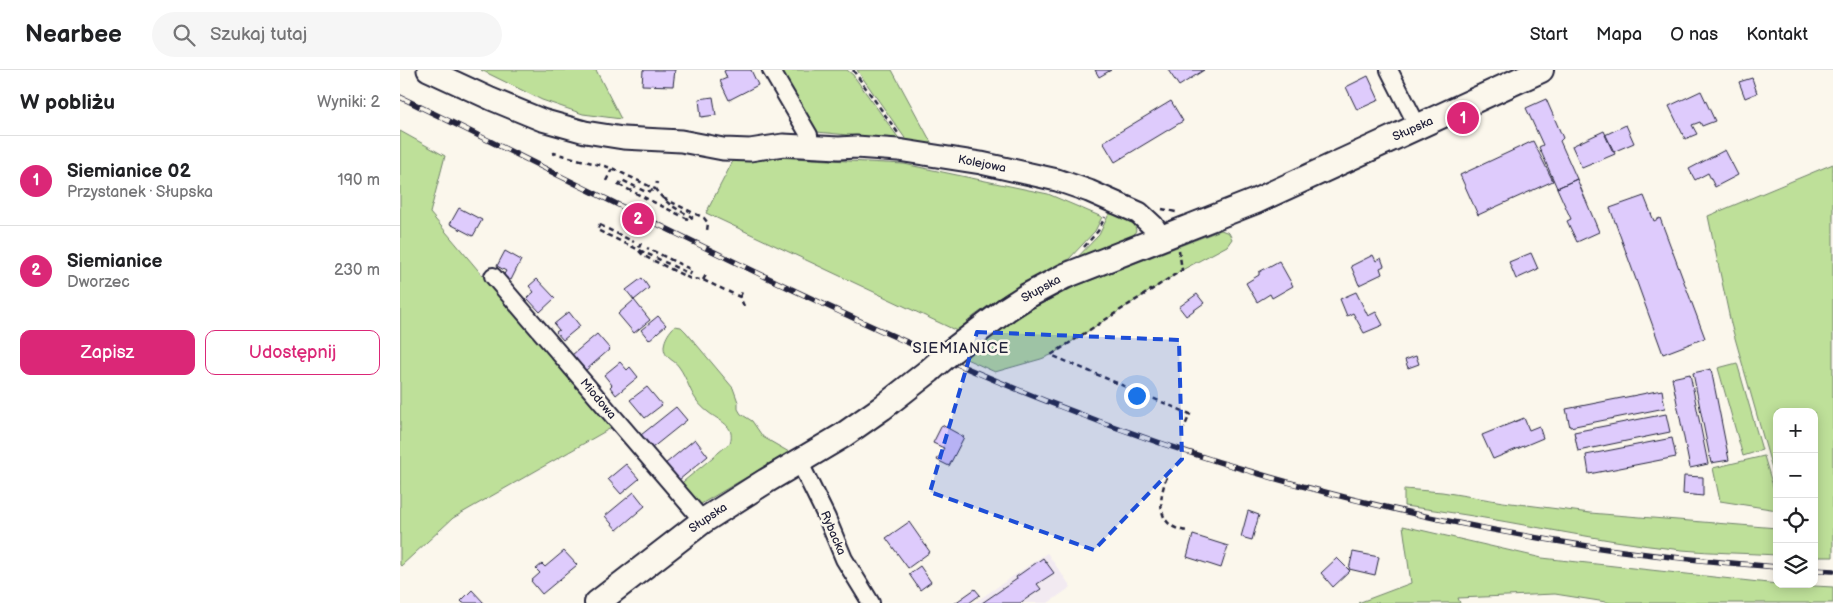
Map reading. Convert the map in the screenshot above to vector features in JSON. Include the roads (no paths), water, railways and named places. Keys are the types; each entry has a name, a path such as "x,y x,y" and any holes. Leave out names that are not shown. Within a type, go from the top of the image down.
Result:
{"main road":[{"name":"Słupska","path":"597,603 703,521 864,421 1007,309 1041,288 1080,269 1170,241 1541,70"}],"street":[{"name":"Kolejowa","path":"428,70 542,120 584,132 623,138 681,140 723,149 750,150 783,145 856,147 933,154 1057,180 1089,191 1139,213 1170,241"},
{"path":"771,70 809,135 810,147"},
{"path":"1389,70 1418,127"},
{"name":"Miodowa","path":"493,276 703,521"},
{"name":"Rybacka","path":"799,461 827,518 844,559 870,603"}],"railway":[{"path":"400,97 801,294 964,367 1112,426 1247,471 1316,490 1454,522 1524,536 1617,550 1773,567"},
{"path":"1818,570 1833,571"}],"place":[{"name":"Siemianice 02","path":"1463,118"},
{"name":"Siemianice","path":"638,219"}],"district":[{"name":"SIEMIANICE","path":"961,348"}]}
